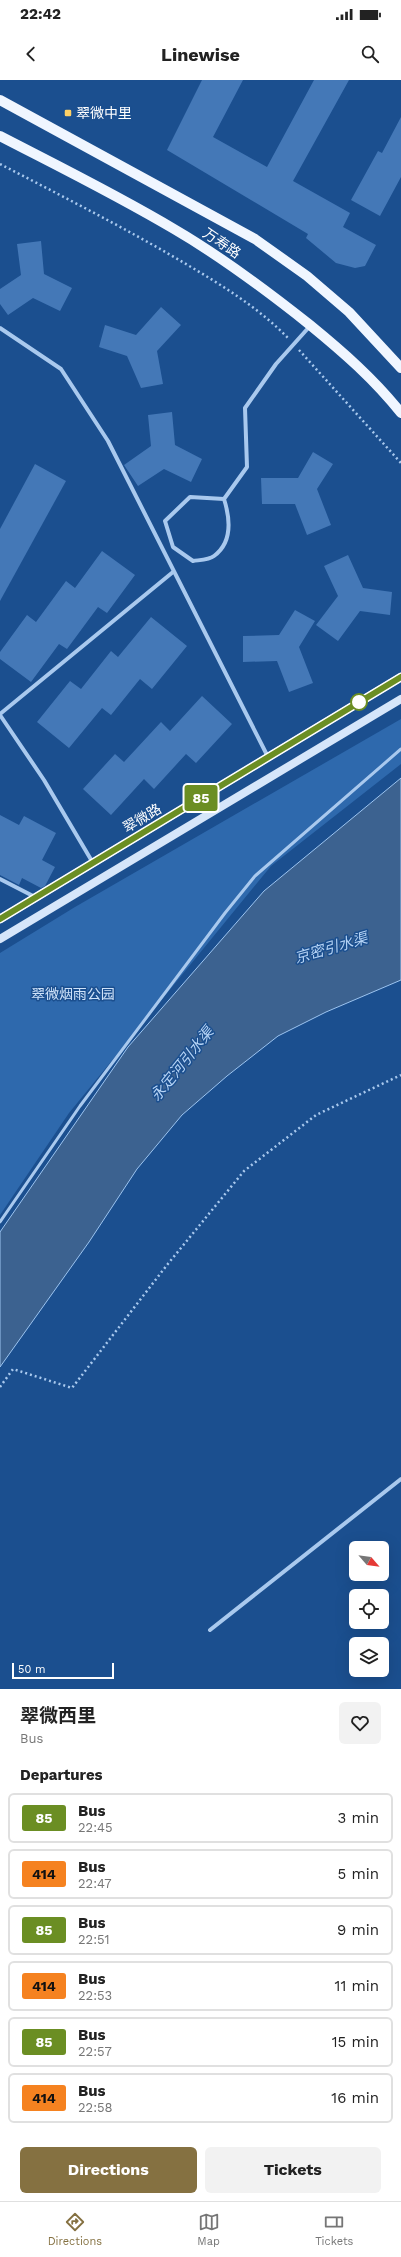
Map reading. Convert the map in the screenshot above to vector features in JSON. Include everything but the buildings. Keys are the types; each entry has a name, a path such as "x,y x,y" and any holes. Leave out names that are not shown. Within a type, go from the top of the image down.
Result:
{"main road":[{"name":"万寿路","path":"0,100 255,239 307,276 349,312 401,368"},
{"name":"万寿路","path":"0,136 174,229 266,290 342,350 379,386 401,413"},
{"name":"翠微路","path":"0,919 401,677"},
{"path":"0,939 401,699"}],"street":[{"path":"224,499 247,467 245,408 276,364 310,325"},
{"path":"0,328 61,369 108,441 268,757"},
{"path":"190,498 224,499 229,516 230,531 214,557 193,562 173,547 165,522 190,498"},
{"path":"93,863 44,780 0,715 173,572"},
{"path":"0,879 36,897"},
{"path":"210,1630 401,1478"}],"lane":[{"path":"0,1222 80,1106 225,913 255,876 401,749"}],"path":[{"path":"0,164 146,241 224,286 275,324 401,463"},
{"path":"0,1387 13,1369 72,1388 167,1265 244,1171 316,1115 401,1075"}],"green space":[{"name":"翠微烟雨公园","path":"401,719 401,764 271,866 69,1113 0,1215 0,953 75,907"}],"water":[{"path":"401,778 401,980 326,1012 278,1036 227,1076 182,1115 137,1169 89,1242 0,1367 0,1232 128,1047 264,891"}],"bus line":[{"name":"85","path":"0,919 401,677"}],"place":[{"name":"翠微中里","path":"68,113"}],"water label":[{"name":"京密引水渠","path":"331,948"},
{"name":"永定河引水渠","path":"182,1064"}]}
